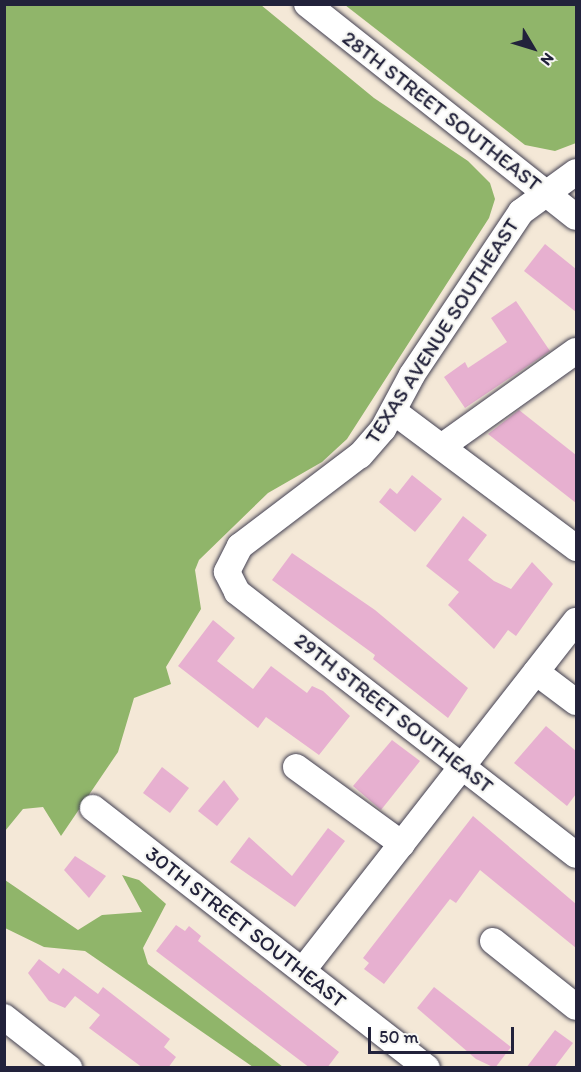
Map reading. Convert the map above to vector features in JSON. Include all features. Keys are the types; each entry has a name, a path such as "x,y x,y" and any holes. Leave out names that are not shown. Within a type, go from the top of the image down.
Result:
{"street":[{"name":"28TH STREET SOUTHEAST","path":"307,4 576,218"},
{"name":"TEXAS AVENUE SOUTHEAST","path":"229,562 240,546 360,455 393,411 521,212 576,172"},
{"path":"444,445 576,351"},
{"path":"393,411 444,445 576,548"},
{"name":"29TH STREET SOUTHEAST","path":"229,562 228,579 237,592 576,855"},
{"path":"303,970 576,621"},
{"path":"536,672 576,702"},
{"path":"296,767 402,844"},
{"name":"30TH STREET SOUTHEAST","path":"93,808 428,1068"},
{"path":"493,941 576,1007"},
{"path":"4,1017 69,1068"}],"green space":[{"path":"5,5 261,5 374,98 468,161 490,183 495,199 489,218 347,439 322,462 268,493 199,560 195,570 201,609 166,667 171,684 134,698 118,752 61,836 43,807 23,809 5,831"},
{"path":"345,5 576,5 576,143 555,151 525,145"},
{"path":"122,875 139,880 166,904 143,948 148,964 283,1067 253,1067 85,951 44,947 5,928 5,880 78,930 102,915 142,912"}],"building":[{"path":"545,244 576,269 576,312 524,271"},
{"path":"516,301 550,351 465,408 444,377 465,362 468,368 507,342 491,318"},
{"path":"519,410 576,455 576,503 488,434"},
{"path":"412,475 442,499 415,532 379,502 390,488 397,494"},
{"path":"463,516 487,535 468,560 494,581 511,589 532,562 553,584 516,636 508,630 494,649 448,605 459,592 426,566"},
{"path":"292,553 375,610 468,688 448,718 373,659 375,655 272,580"},
{"path":"213,620 235,638 217,661 253,689 271,666 307,693 312,686 323,691 350,716 319,755 266,717 258,728 178,666"},
{"path":"546,726 576,751 576,794 567,806 514,763"},
{"path":"392,740 420,761 381,810 353,786"},
{"path":"162,767 189,788 170,813 143,793"},
{"path":"224,780 239,799 217,826 198,811"},
{"path":"473,816 576,904 576,948 480,870 456,903 450,899 384,984 364,969 369,963 363,958"},
{"path":"328,828 345,841 295,907 230,862 249,837 292,876"},
{"path":"75,856 106,876 89,898 64,870"},
{"path":"176,925 185,931 189,926 201,936 198,941 339,1052 327,1068 310,1068 156,951"},
{"path":"39,959 59,974 63,968 98,994 103,987 170,1039 164,1047 176,1057 168,1068 143,1068 89,1028 100,1015 75,996 65,1008 49,1001 28,973"},
{"path":"434,987 511,1047 495,1068 476,1059 417,1008"},
{"path":"555,1030 573,1043 554,1068 526,1068"}]}
